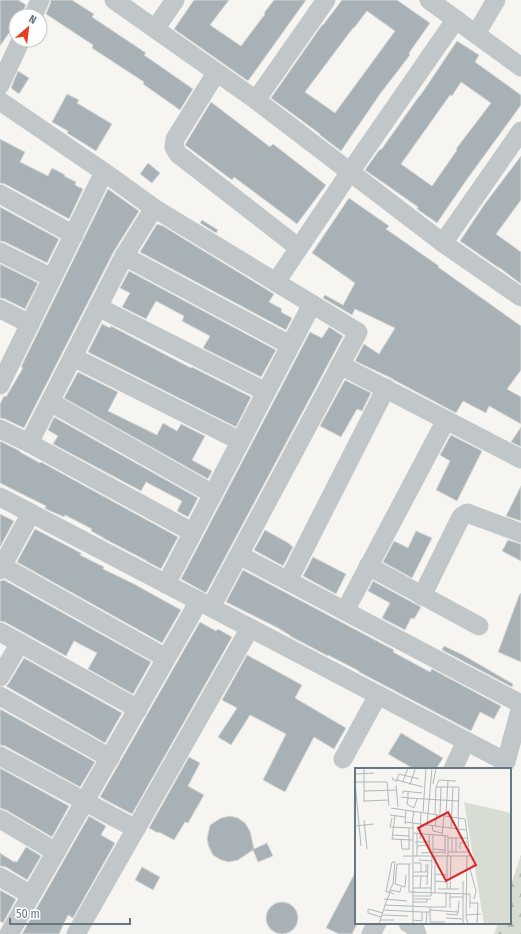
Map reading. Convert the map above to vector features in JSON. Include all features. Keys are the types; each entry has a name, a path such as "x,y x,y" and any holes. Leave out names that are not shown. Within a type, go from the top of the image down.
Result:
{"street":[{"path":"114,0 256,100 443,243 521,296"},
{"path":"155,29 175,0"},
{"path":"256,100 326,0"},
{"path":"429,0 521,67"},
{"path":"476,34 496,0"},
{"path":"276,282 350,172 456,20"},
{"path":"0,85 17,48"},
{"path":"216,73 175,139 174,147 178,154 299,248"},
{"path":"0,101 154,208 358,332 239,555 166,658 9,934"},
{"path":"443,243 521,131"},
{"path":"2,377 30,324 104,172"},
{"path":"0,194 74,235"},
{"path":"28,443 124,256 154,208"},
{"path":"0,252 52,278"},
{"path":"124,256 290,346"},
{"path":"166,584 312,304"},
{"path":"98,307 266,392"},
{"path":"0,309 30,324"},
{"path":"73,357 240,441"},
{"path":"340,365 521,459"},
{"path":"288,581 386,388"},
{"path":"50,402 213,494"},
{"path":"345,611 446,420"},
{"path":"0,429 192,532"},
{"path":"0,497 506,762 521,705 239,555"},
{"path":"422,596 461,517 464,514 467,513 521,533"},
{"path":"32,514 1,568 166,658"},
{"path":"368,566 479,626"},
{"path":"76,934 250,628"},
{"path":"0,632 138,708"},
{"path":"0,677 20,642"},
{"path":"343,759 378,695"},
{"path":"0,696 110,758"},
{"path":"453,768 466,741"},
{"path":"0,756 136,829"},
{"path":"0,819 56,852"},
{"path":"0,877 31,895"},
{"path":"371,934 376,924"},
{"path":"410,924 414,926 417,934"}],"green space":[{"path":"521,855 521,934 494,934 498,924 511,924 511,884"}],"building":[{"path":"0,0 18,0 26,5 24,8 8,8 8,34 0,46"},
{"path":"51,0 72,0 94,14 92,17 146,53 144,55 193,89 180,110 143,84 144,82 92,48 93,45 48,15"},
{"path":"194,0 229,0 210,25 241,46 274,0 306,0 248,81 174,29"},
{"path":"342,0 397,0 430,23 409,53 410,55 380,94 341,151 271,98","holes":["367,11 395,31 335,113 305,92"]},
{"path":"457,41 479,55 475,62 521,95 521,105 437,223 417,209 418,207 365,170 420,96","holes":["461,82 491,103 456,149 457,150 432,186 401,164 450,95 452,96"]},
{"path":"18,71 29,78 19,94 11,88"},
{"path":"67,94 79,100 77,103 112,124 96,151 67,133 68,131 52,122"},
{"path":"211,102 270,147 273,144 326,185 297,224 234,177 232,180 185,145"},
{"path":"0,139 25,152 20,162 48,176 52,168 76,182 75,185 83,189 69,219 5,184 0,183"},
{"path":"521,156 521,200 496,234 521,252 521,284 460,241 484,205"},
{"path":"148,163 160,173 152,183 140,174"},
{"path":"108,189 139,211 114,251 24,428 0,418 0,404 4,396 6,397 23,368 21,367"},
{"path":"349,198 389,226 386,229 521,326 521,370 507,389 521,397 521,424 489,406 486,413 463,401 456,413 391,378 355,361 364,344 379,354 395,328 355,309 352,315 323,298 325,295 343,305 355,283 312,253"},
{"path":"0,207 59,239 47,263 5,242 0,241"},
{"path":"202,220 218,230 216,233 200,223"},
{"path":"157,224 163,226 274,294 269,302 282,309 281,312 292,318 286,330 140,252"},
{"path":"0,264 38,283 25,309 0,298"},
{"path":"129,271 276,350 261,377 203,348 210,336 182,321 184,316 156,301 146,319 122,307 130,293 120,288"},
{"path":"102,324 110,328 111,326 191,368 192,367 251,397 236,427 88,352"},
{"path":"329,327 343,336 206,593 181,579 310,332 322,338"},
{"path":"78,372 118,392 108,411 157,435 163,423 177,431 181,424 205,436 192,460 212,471 208,479 64,398"},
{"path":"345,380 371,393 362,411 357,409 341,437 320,426"},
{"path":"54,417 198,498 188,517 177,511 182,501 146,482 141,491 53,444 58,436 48,430"},
{"path":"521,427 521,447 511,442"},
{"path":"451,435 482,451 457,501 436,490 450,461 440,455"},
{"path":"0,441 178,537 161,569 103,538 91,531 92,529 65,515 64,517 46,509 46,506 0,483"},
{"path":"521,486 521,521 506,516"},
{"path":"0,514 14,521 0,547"},
{"path":"35,529 81,553 80,555 104,567 103,569 181,610 162,643 17,562"},
{"path":"265,530 293,547 283,566 254,550"},
{"path":"416,531 432,538 412,578 383,562 394,541 408,548"},
{"path":"508,540 521,544 521,561 502,551"},
{"path":"313,557 346,574 336,594 303,576"},
{"path":"243,570 394,650 393,652 430,672 432,669 501,706 494,719 480,712 471,731 290,636 278,628 226,602"},
{"path":"4,580 151,662 133,694 88,669 97,653 74,641 66,656 5,622 0,621 0,581"},
{"path":"373,581 421,607 414,619 411,618 405,630 382,618 390,603 368,591"},
{"path":"520,593 521,594 521,662 498,652"},
{"path":"200,622 216,631 218,629 232,637 132,814 100,797"},
{"path":"444,646 463,655 513,684 512,687 442,650"},
{"path":"247,655 302,685 295,698 346,728 334,749 314,737 285,792 263,780 286,734 250,715 231,745 218,737 237,708 222,700"},
{"path":"24,658 122,713 105,743 6,686"},
{"path":"0,709 95,762 80,787 5,746 0,745"},
{"path":"401,733 443,758 437,768 412,768 388,754"},
{"path":"189,757 200,763 188,786 204,795 188,823 185,822 174,840 149,828"},
{"path":"0,768 69,806 52,837 0,808"},
{"path":"89,816 106,826 101,835 115,843 73,918 68,915 59,934 22,934"},
{"path":"230,816 238,818 245,823 250,831 254,849 267,843 273,856 258,862 253,850 238,860 229,862 221,860 213,855 207,839 210,825 221,818"},
{"path":"26,847 41,856 27,880 6,867 0,866 0,853 14,862 17,862"},
{"path":"142,867 160,877 153,890 135,880"},
{"path":"355,873 356,926 352,934 339,934 326,928"},
{"path":"0,890 16,899 3,923 0,921"},
{"path":"279,902 285,902 294,906 298,918 294,930 285,934 279,934 270,930 266,921 266,915 270,906"}]}
